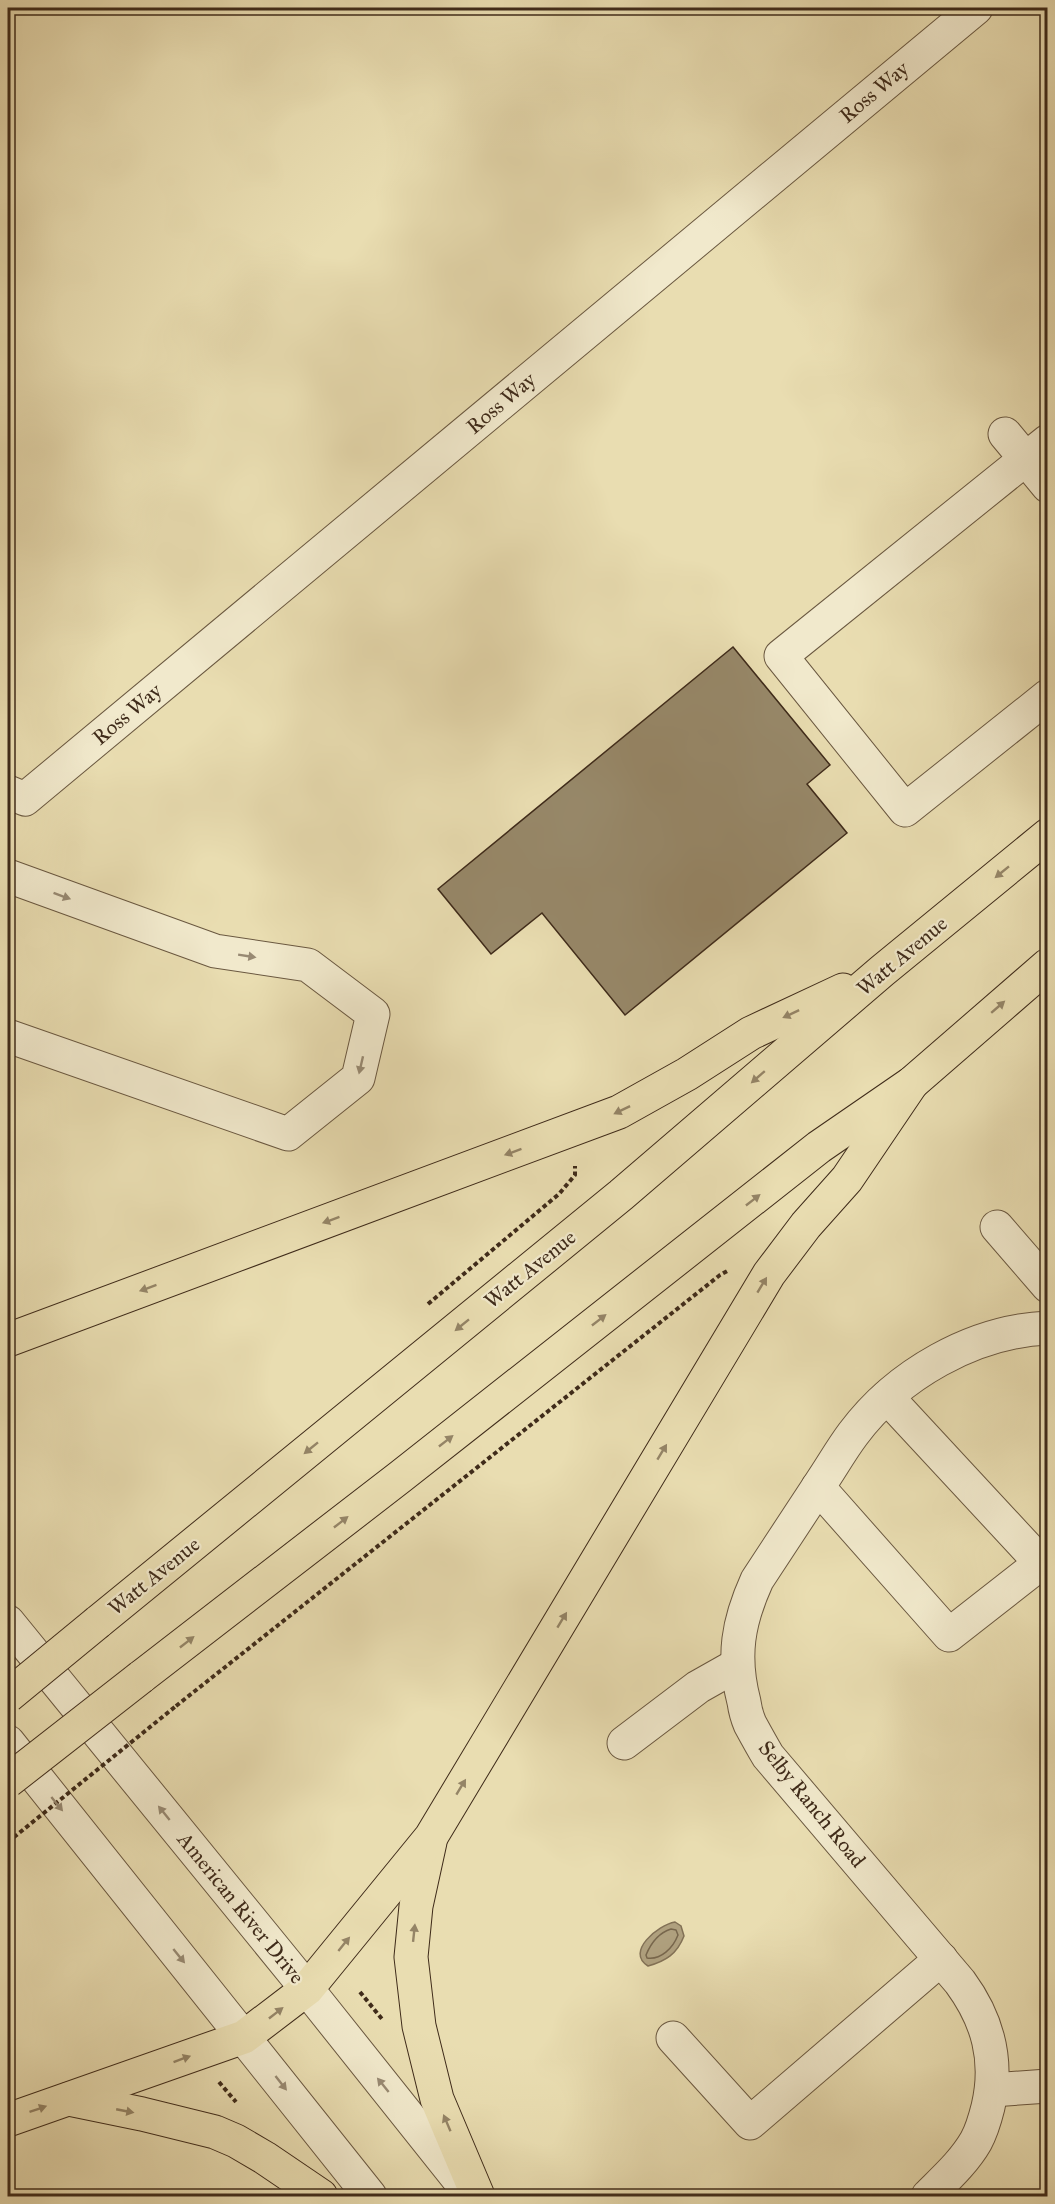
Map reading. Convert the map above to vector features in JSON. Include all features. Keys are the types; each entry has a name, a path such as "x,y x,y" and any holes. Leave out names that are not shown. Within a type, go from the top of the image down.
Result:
{"main road":[{"name":"Watt Avenue","path":"8,1696 621,1195 882,971 1047,835"},
{"path":"8,1781 391,1484 819,1147 912,1083 1047,965"},
{"path":"10,1338 619,1112 687,1074 751,1033 882,971"},
{"path":"8,2120 244,2037 307,1989 431,1837 769,1274 806,1225 847,1179 912,1083"},
{"path":"431,1837 416,1906 411,1957 419,2026 437,2099 478,2196"},
{"path":"68,2099 142,2114 215,2132 236,2140 321,2196"}],"street":[{"name":"Ross Way","path":"16,796 976,8"},
{"path":"1005,434 1036,450 1047,486"},
{"path":"1036,450 781,656 904,810 1047,696"},
{"path":"8,876 215,951 308,965 373,1014 358,1078 288,1134 8,1036"},
{"path":"997,1227 1047,1286"},
{"name":"Selby Ranch Road","path":"928,2196 953,2171 976,2142 984,2125 992,2090 994,2065 990,2041 972,1999 941,1959 768,1756 749,1722 738,1681 739,1628 746,1603 758,1580 853,1433 887,1397 926,1367 972,1344 1026,1329 1047,1328"},
{"path":"818,1487 949,1635 1041,1563 887,1397"},
{"name":"American River Drive","path":"8,1622 307,1989 472,2196"},
{"path":"624,1743 698,1686 737,1665"},
{"path":"8,1742 370,2196"},
{"path":"673,2038 750,2123 941,1959"},
{"path":"992,2090 1047,2086"}],"path":[{"path":"8,1842 720,1275 737,1266"},
{"path":"360,1992 386,2024"}],"water":[{"path":"675,1922 681,1926 684,1936 678,1948 660,1962 648,1966 640,1954 646,1940 660,1928"}],"building":[{"path":"733,647 830,765 807,784 847,833 625,1015 542,913 491,954 438,889"}]}
